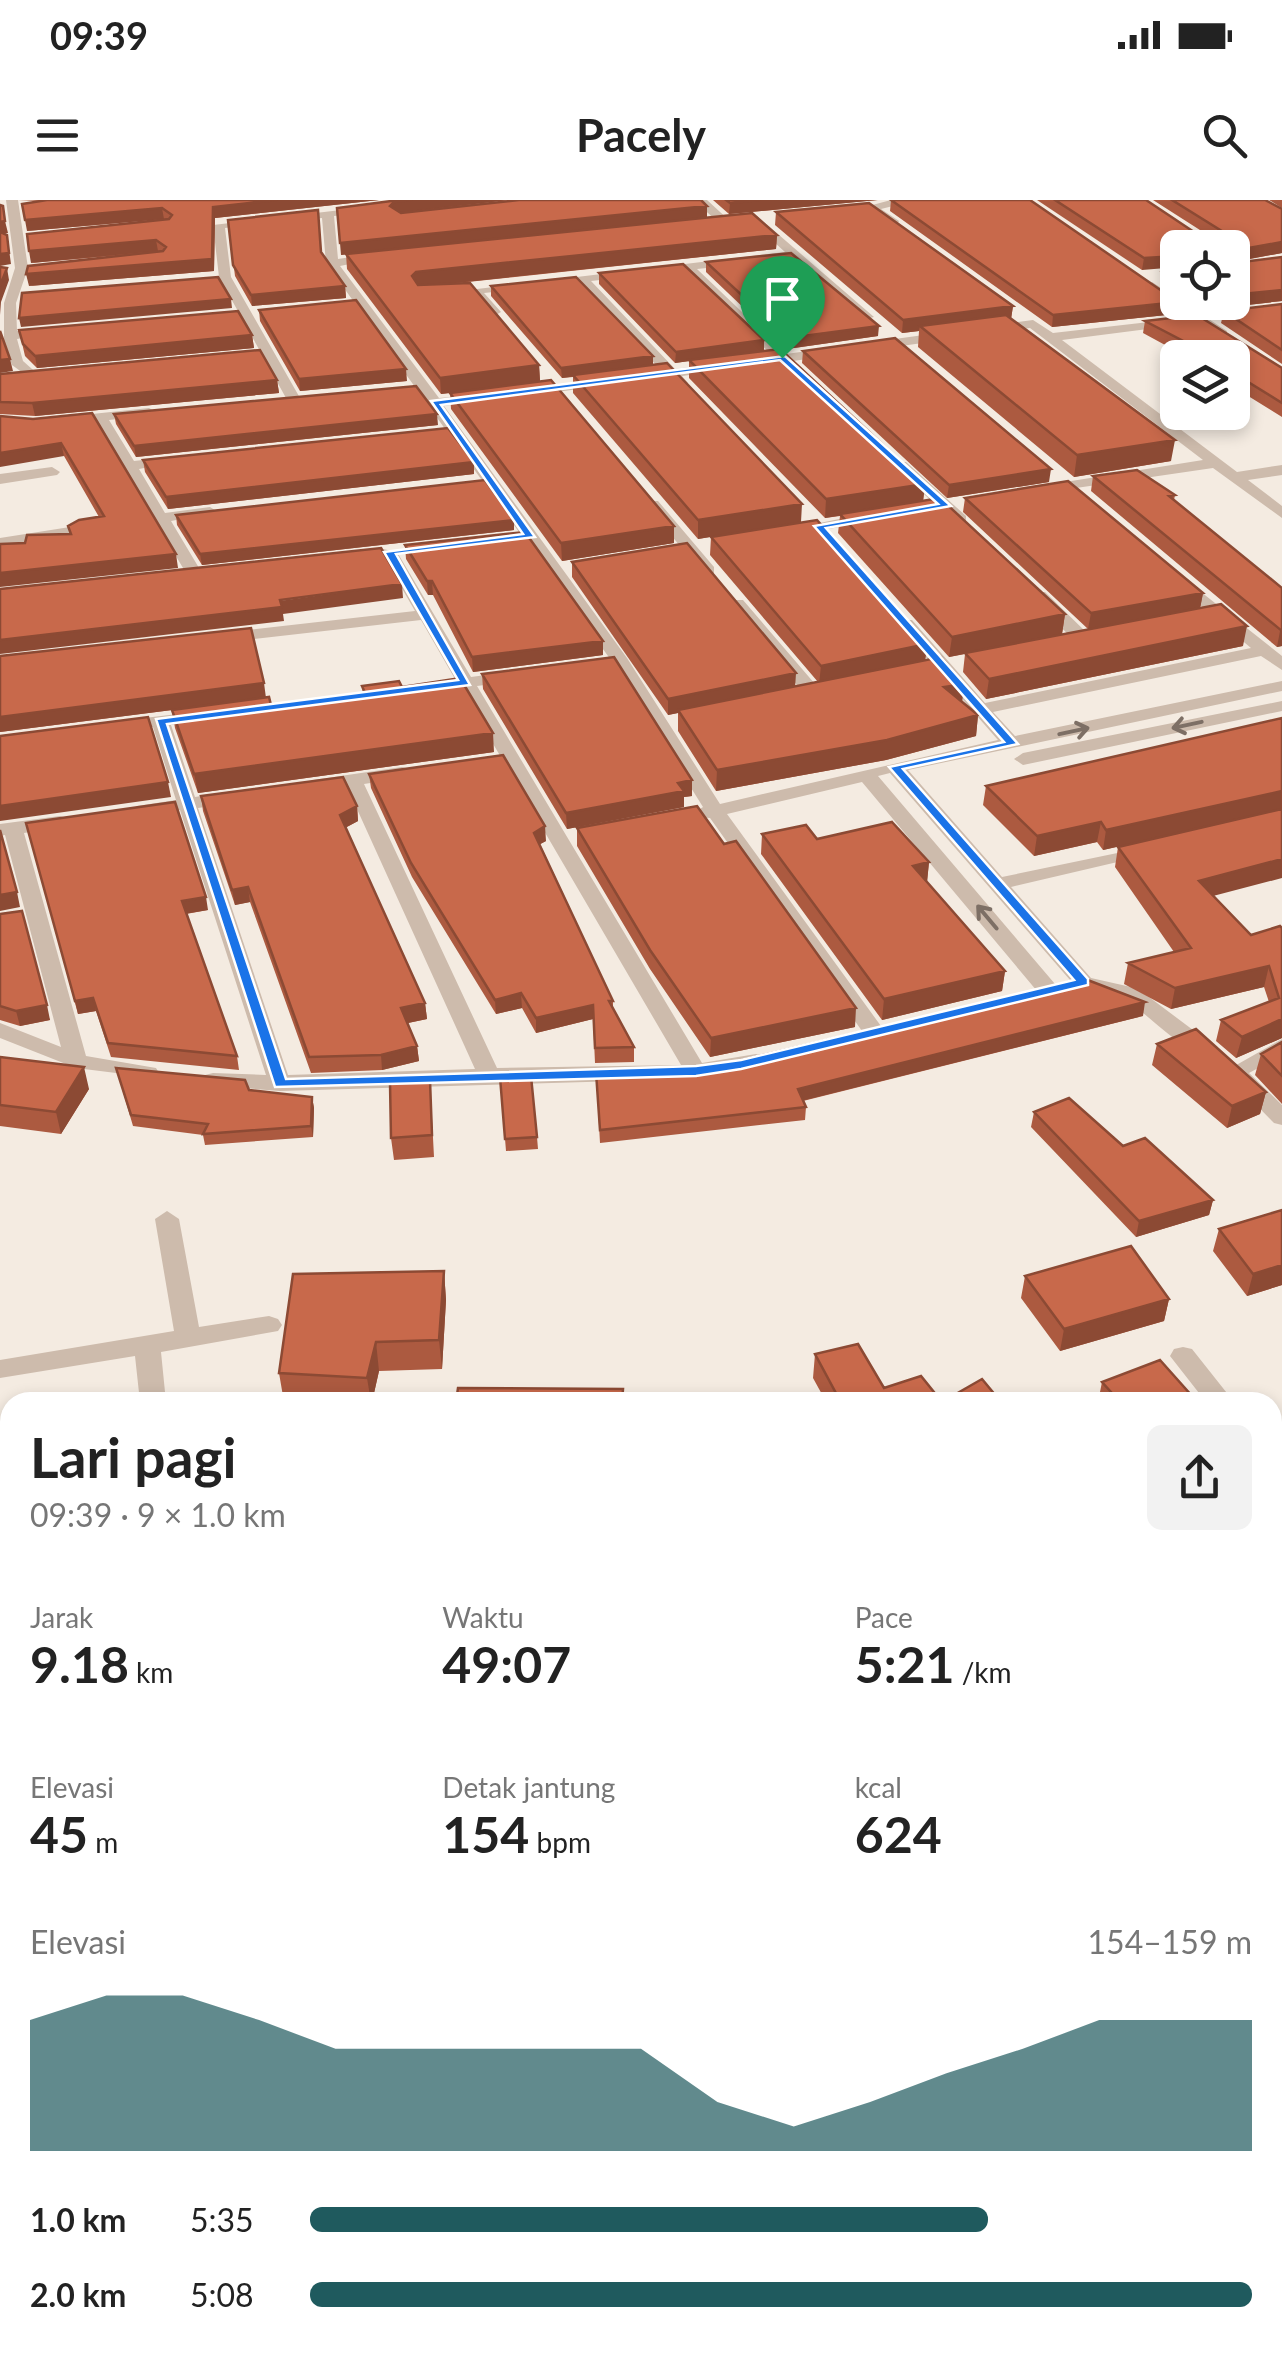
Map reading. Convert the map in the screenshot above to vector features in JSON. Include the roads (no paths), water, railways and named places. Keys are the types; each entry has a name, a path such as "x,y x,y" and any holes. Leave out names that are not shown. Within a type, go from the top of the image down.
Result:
{"street":[{"path":"700,200 726,223"},
{"path":"900,228 864,208 912,200"},
{"path":"33,207 8,206 22,271 19,294 10,304 12,361 34,377"},
{"path":"294,398 225,277 220,224 378,208"},
{"path":"328,212 332,263 455,431 521,538 556,570 612,664 671,723 715,810 874,1033"},
{"path":"708,225 775,218"},
{"path":"758,220 911,354"},
{"path":"0,240 35,238"},
{"path":"332,263 400,254"},
{"path":"457,292 795,255"},
{"path":"688,268 809,382"},
{"path":"0,274 41,270"},
{"path":"1159,276 1141,278 1160,291"},
{"path":"206,278 225,277"},
{"path":"582,280 699,401"},
{"path":"474,290 500,320"},
{"path":"19,294 38,292"},
{"path":"344,306 363,304"},
{"path":"228,317 266,314"},
{"path":"1018,314 1282,513"},
{"path":"1050,337 1184,320"},
{"path":"1203,320 1230,340"},
{"path":"634,378 1032,324"},
{"path":"12,335 71,330"},
{"path":"246,356 266,354"},
{"path":"17,378 53,375"},
{"path":"435,403 552,382 615,381"},
{"path":"552,382 570,403"},
{"path":"405,388 423,387"},
{"path":"274,400 312,396"},
{"path":"0,421 35,424 158,412"},
{"path":"100,417 194,572"},
{"path":"436,433 455,431"},
{"path":"891,456 973,532"},
{"path":"128,466 205,458"},
{"path":"1016,494 1213,463"},
{"path":"1234,477 1282,470"},
{"path":"0,479 52,472"},
{"path":"1054,474 1084,499"},
{"path":"469,483 488,481"},
{"path":"642,490 715,578"},
{"path":"928,508 964,503"},
{"path":"161,518 219,511"},
{"path":"806,512 825,532"},
{"path":"764,536 825,532 892,514"},
{"path":"0,543 70,532"},
{"path":"670,552 708,545"},
{"path":"370,554 398,551 424,615 466,683 501,760 572,837 696,1071"},
{"path":"1159,563 1282,665"},
{"path":"556,570 575,567"},
{"path":"175,575 214,570"},
{"path":"1028,586 1075,641 1122,632"},
{"path":"727,592 815,695"},
{"path":"890,606 1012,744"},
{"path":"1200,617 1219,614"},
{"path":"193,641 424,615"},
{"path":"981,709 1266,650"},
{"path":"408,690 544,672"},
{"path":"901,774 1012,744 1282,686"},
{"path":"677,818 844,784 1282,706"},
{"path":"107,728 218,714"},
{"path":"160,721 280,1084"},
{"path":"297,788 432,769"},
{"path":"901,774 1083,982"},
{"path":"353,780 489,1074"},
{"path":"871,780 1041,994 1083,982 1118,988 1235,1072 1282,1118"},
{"path":"128,812 260,794"},
{"path":"76,1060 28,915 6,830 90,818"},
{"path":"998,884 1168,845"},
{"path":"0,1030 76,1060 186,1078 280,1084 489,1074 696,1071 779,1055"},
{"path":"1235,1072 1282,1046"},
{"path":"167,1219 188,1338"},
{"path":"0,1369 268,1325"},
{"path":"148,1344 152,1392"},
{"path":"1183,1356 1213,1392"}]}
